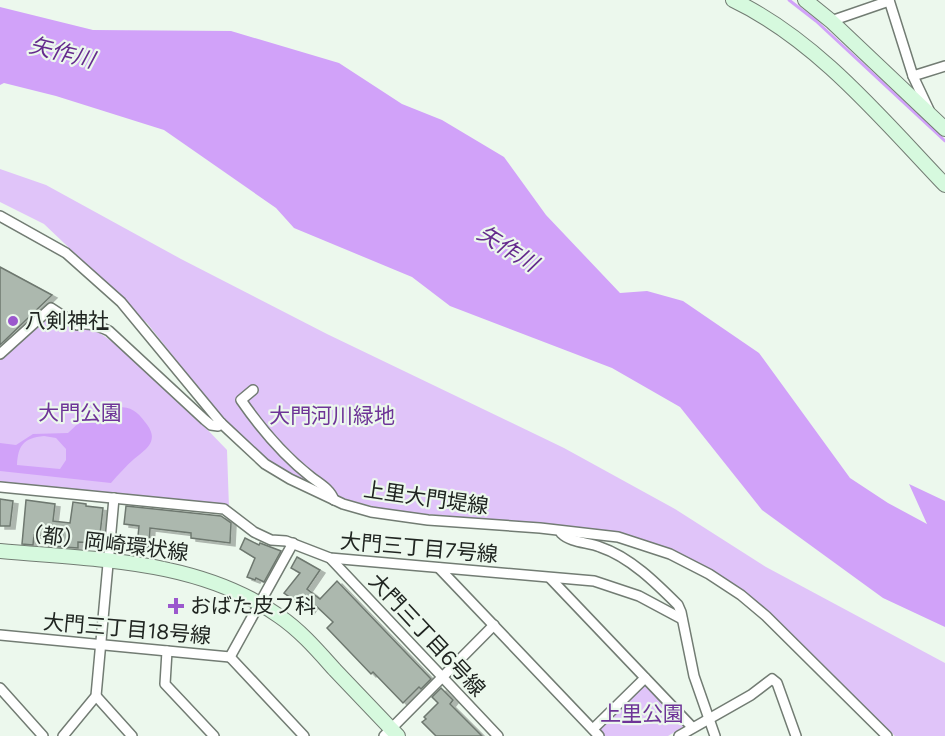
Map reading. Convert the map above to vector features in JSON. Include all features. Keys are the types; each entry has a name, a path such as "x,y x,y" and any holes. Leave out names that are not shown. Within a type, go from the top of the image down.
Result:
{"street":[{"path":"733,0 760,14 850,85 945,184"},
{"path":"806,0 945,129"},
{"path":"831,21 889,0 913,76 931,114"},
{"path":"913,76 945,66"},
{"name":"上里大門堤線","path":"0,216 66,253 121,302 221,423 266,464 290,479 334,500 371,512 438,521 618,537 670,554 709,574 741,595 766,616 887,736"},
{"path":"0,354 51,308 77,325 85,323 109,331 211,425 218,426 221,423"},
{"path":"254,390 241,400 259,425 296,465 327,488 334,500"},
{"name":"大門三丁目7号線","path":"0,487 225,509 254,532 271,540 293,543 330,558 594,581 639,596 682,619"},
{"path":"63,736 96,696 114,498"},
{"path":"560,531 563,536 578,542 601,547 644,572 678,605 694,676 715,736"},
{"name":"大門三丁目18号線","path":"0,635 230,657 293,543"},
{"name":"（都）岡崎環状線","path":"0,551 109,562 181,572 211,580 260,604 304,636 391,734"},
{"name":"大門三丁目6号線","path":"330,558 498,736"},
{"path":"439,568 596,733 645,678"},
{"path":"550,578 692,727"},
{"path":"391,734 442,677 494,625"},
{"path":"167,651 165,684 214,736"},
{"path":"230,657 304,736"},
{"path":"679,736 751,695 772,679 777,683 796,736"},
{"path":"0,688 43,736"},
{"path":"96,696 132,736"}],"green space":[{"name":"大門河川緑地","path":"0,169 46,185 181,259 327,334 564,448 675,509 766,567 945,663 945,736 895,736 743,592 701,565 667,549 637,538 590,528 391,511 345,499 289,474 261,454 227,424 147,323 135,314 123,299 44,224 0,202"},
{"name":"大門公園","path":"51,314 80,330 91,327 131,355 173,394 227,450 229,508 0,483 0,360"},
{"name":"上里公園","path":"642,685 646,685 684,724 683,727 668,736 604,736 599,730"}],"water":[{"name":"矢作川","path":"0,7 93,30 231,31 339,63 402,104 442,120 504,157 546,215 620,293 647,291 683,301 759,353 850,478 888,503 927,524 909,484 945,501 945,627 883,598 762,510 680,407 612,368 450,306 412,277 294,228 276,208 164,130 56,96 4,83 0,85"},
{"path":"118,407 127,408 139,415 149,428 152,439 148,447 111,483 0,471 0,443 16,445 33,434 68,433 85,417","holes":["44,436 56,438 66,449 66,460 60,469 17,465 20,448 26,441"]}],"building":[{"name":"八剣神社","path":"0,267 52,295 0,345"},
{"path":"0,499 13,501 10,526 0,526"},
{"path":"26,500 55,504 53,521 70,523 73,502 103,508 99,543 78,542 78,548 49,546 50,537 34,535 33,545 22,544"},
{"path":"126,506 221,516 231,523 230,543 191,538 191,533 150,528 149,547 137,546 139,526 124,524"},
{"path":"245,538 259,545 260,543 281,551 264,582 247,577 255,558 240,549"},
{"path":"297,557 320,570 307,589 320,599 337,581 431,679 403,703 373,672 371,674 327,628 333,622 316,606 313,605 309,611 284,593 300,573 291,568"},
{"path":"441,688 453,700 450,704 482,736 436,736 422,722 438,703 432,697"}],"waterway":[{"path":"789,0 816,21 945,141"}],"place":[{"name":"八剣神社","path":"13,321"},
{"name":"おばた皮フ科","path":"176,606"}]}
